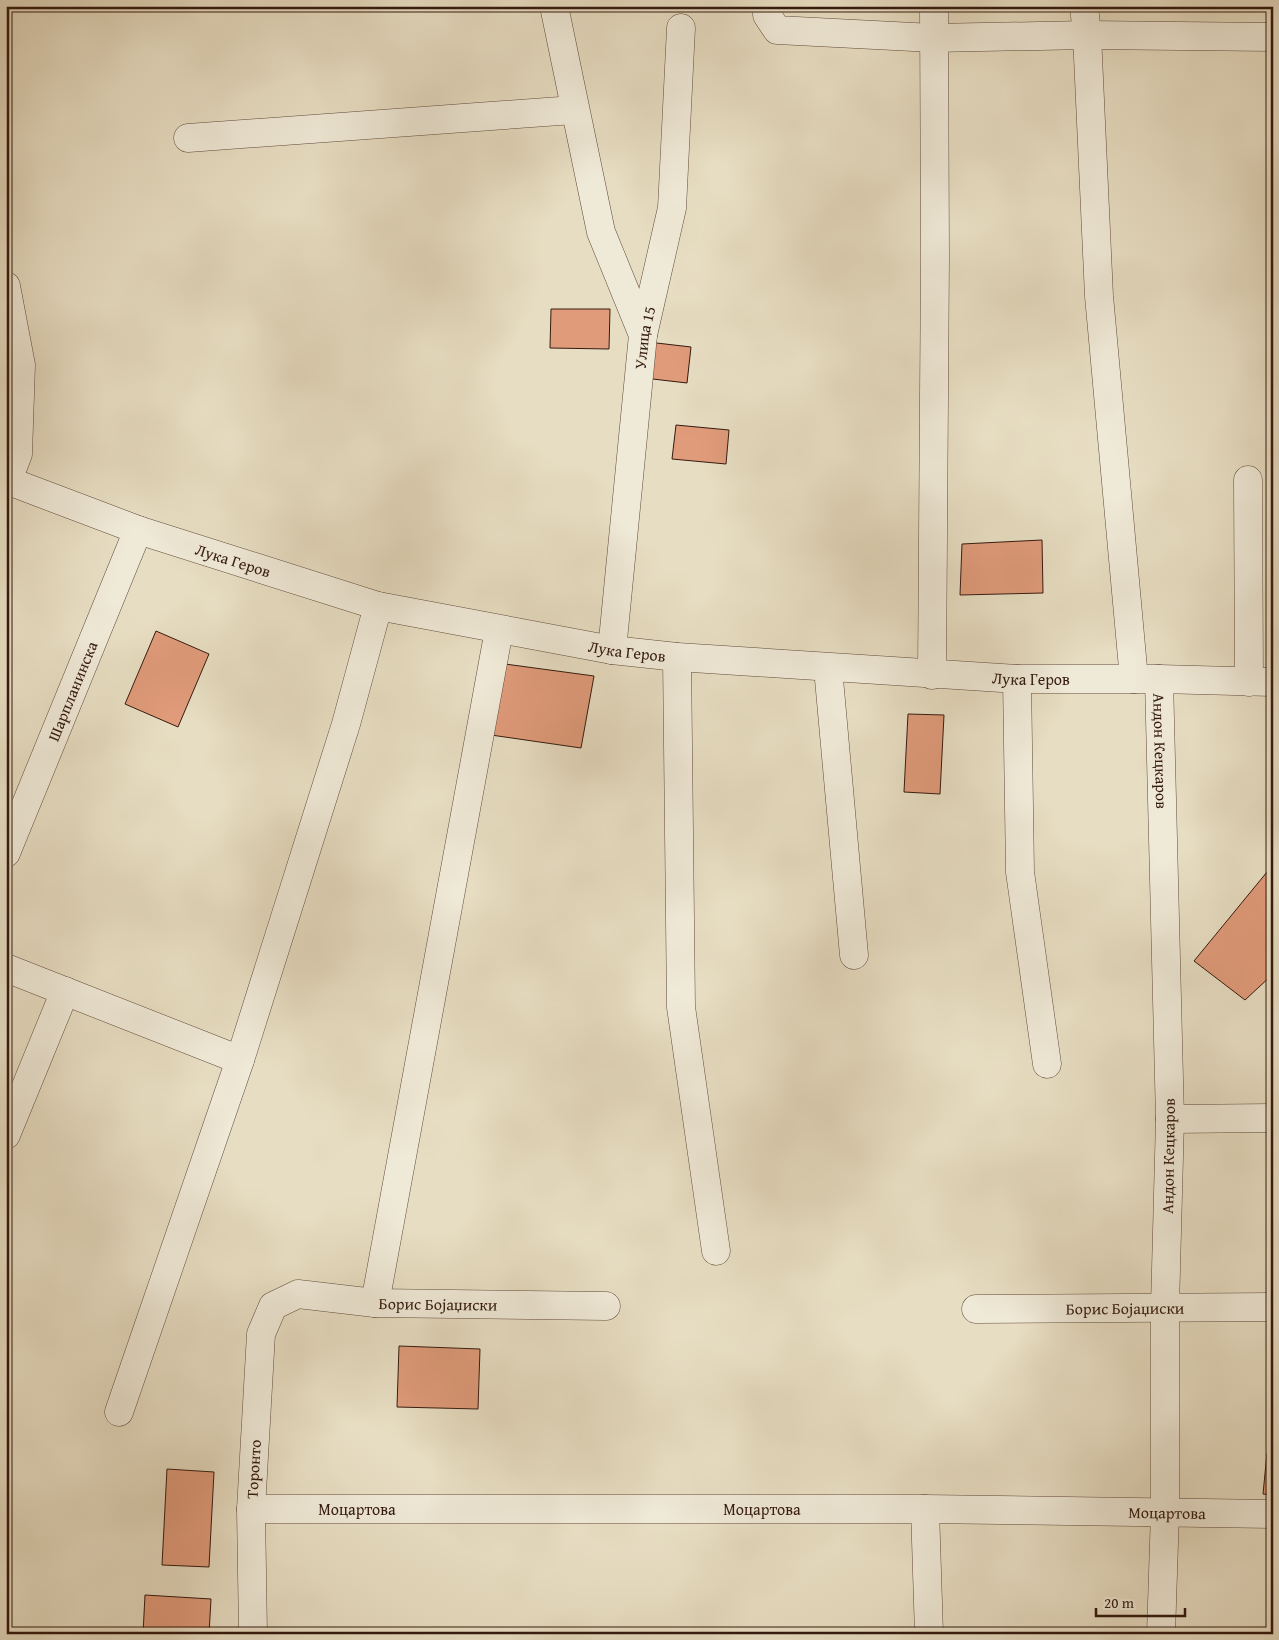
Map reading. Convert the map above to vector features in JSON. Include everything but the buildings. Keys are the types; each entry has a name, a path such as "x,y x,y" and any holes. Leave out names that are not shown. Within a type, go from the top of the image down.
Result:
{"street":[{"path":"554,6 574,110 601,232 643,334"},
{"path":"767,6 767,15 777,30 933,38 1087,35 1273,37"},
{"path":"932,674 934,6"},
{"name":"Андон Кецкаров","path":"1084,6 1099,296 1147,679 1170,1119 1166,1307 1165,1513 1161,1634"},
{"name":"Улица 15","path":"612,650 643,334 672,208 681,28"},
{"path":"188,138 574,110"},
{"path":"6,286 21,365 7,480"},
{"name":"Лука Геров","path":"7,480 138,530 378,606 612,650 677,658 1017,680 1147,679 1261,682"},
{"path":"1248,480 1261,682"},
{"name":"Шарпланинска","path":"6,853 138,530"},
{"path":"119,1412 240,1060 346,724 378,606"},
{"path":"375,1303 499,630"},
{"path":"677,658 680,1007 716,1251"},
{"path":"828,668 854,955"},
{"path":"1017,680 1020,872 1047,1064"},
{"path":"6,968 240,1060"},
{"path":"6,1135 65,991"},
{"path":"1170,1119 1273,1118"},
{"name":"Борис Бојаџиски","path":"273,1306 298,1294 375,1303 606,1306"},
{"name":"Торонто","path":"253,1634 251,1509 261,1334 273,1306"},
{"name":"Борис Бојаџиски","path":"976,1310 1273,1307"},
{"name":"Моцартова","path":"251,1509 925,1509 1273,1514"},
{"path":"925,1509 929,1634"}]}
